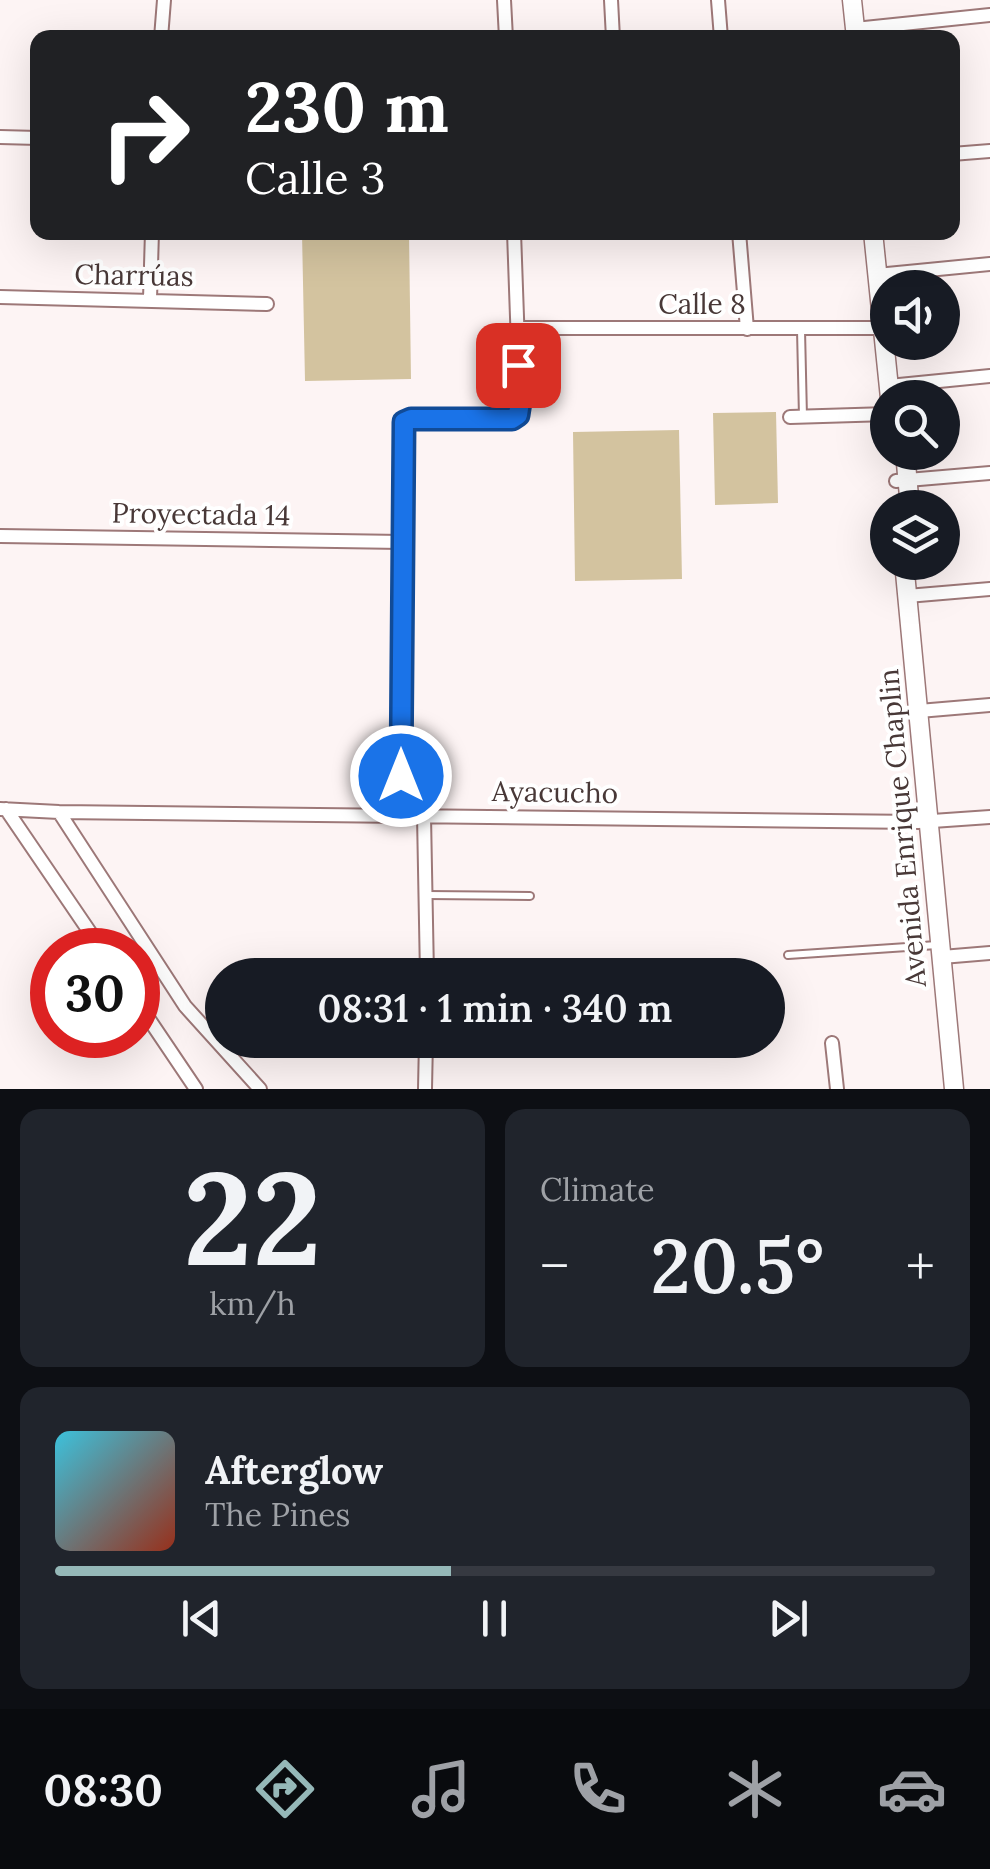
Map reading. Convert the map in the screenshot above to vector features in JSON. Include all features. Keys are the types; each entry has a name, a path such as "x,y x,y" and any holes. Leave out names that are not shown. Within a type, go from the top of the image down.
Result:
{"street":[{"path":"162,30 164,0"},
{"path":"504,0 506,30"},
{"path":"611,0 613,30"},
{"path":"718,0 720,30"},
{"path":"852,0 860,30"},
{"path":"861,30 864,0"},
{"path":"882,30 990,15"},
{"path":"0,137 30,138"},
{"path":"960,153 990,151"},
{"path":"150,300 152,240"},
{"path":"401,815 404,422 512,419 518,415 514,240"},
{"path":"739,240 747,328"},
{"path":"875,240 883,270"},
{"path":"885,240 885,270"},
{"path":"948,270 990,264"},
{"name":"Charrúas","path":"0,297 267,304"},
{"name":"Calle 8","path":"517,328 870,328"},
{"path":"960,381 990,376"},
{"path":"796,417 870,415"},
{"path":"899,470 905,490"},
{"path":"901,490 903,470"},
{"path":"902,480 990,473"},
{"name":"Proyectada 14","path":"0,536 402,542"},
{"name":"Avenida Enrique Chaplin","path":"908,580 935,822 954,1089"},
{"name":"Avenida Enrique Chaplin","path":"912,596 913,580"},
{"path":"912,596 990,588"},
{"path":"924,710 990,705"},
{"path":"3,809 87,928"},
{"name":"Ayacucho","path":"3,809 935,822 990,817"},
{"path":"59,812 185,1006 260,1089"},
{"path":"424,816 427,958"},
{"path":"945,953 990,953"},
{"name":"Avenida Enrique Chaplin","path":"945,953 964,1089"},
{"path":"160,1036 196,1089"},
{"path":"832,1043 837,1089"},
{"path":"426,1058 426,1089"}],"lane":[{"path":"796,417 801,329"},
{"path":"427,895 530,896"},
{"path":"788,955 945,953"}],"shaded area":[{"path":"302,240 409,240 411,379 305,381"},
{"path":"776,412 778,503 715,505 713,413"},
{"path":"679,430 682,579 575,581 573,432"}],"route":[{"path":"401,776 404,422 512,419 518,415 520,402 518,365"}]}
